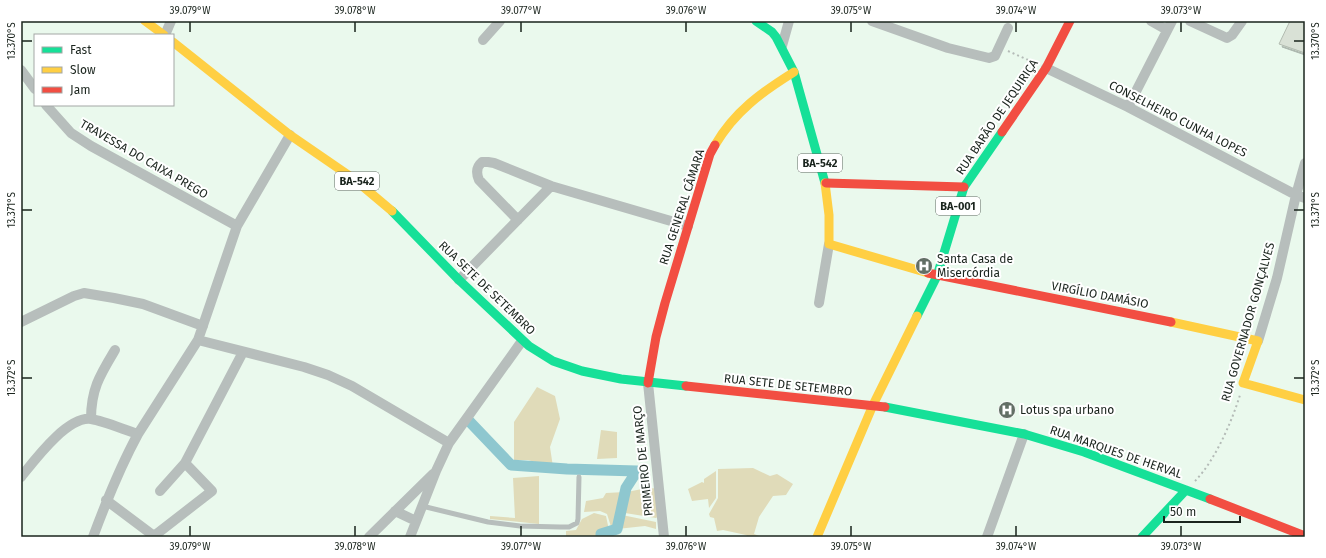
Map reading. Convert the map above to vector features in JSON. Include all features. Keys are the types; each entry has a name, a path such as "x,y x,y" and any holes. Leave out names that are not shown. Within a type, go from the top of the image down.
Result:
{"main road":[{"path":"145,21 164,34"},
{"name":"BA-542","path":"756,21 772,32 782,46 794,72 826,183 964,187"},
{"name":"RUA BARÃO DE JEQUIRIÇA","path":"873,405 937,276 964,187 1046,68 1070,21"},
{"name":"RUA SETE DE SETEMBRO","path":"174,43 290,135 354,179 373,194 522,341 542,354 566,366 602,376 648,383 873,405"},
{"name":"RUA GENERAL CÂMARA","path":"648,383 656,337 665,303 710,154 724,130 748,104 794,72"},
{"path":"826,183 829,215 829,244"},
{"name":"VIRGÍLIO DAMÁSIO","path":"829,244 937,276 1116,310 1258,341"},
{"name":"RUA GOVERNADOR GONÇALVES","path":"1243,383 1258,341"},
{"path":"1243,383 1305,400"},
{"name":"RUA MARQUES DE HERVAL","path":"873,405 1024,434 1084,452 1305,536"},
{"name":"BA-001","path":"817,537 873,405"},
{"path":"1142,537 1186,490"}],"street":[{"path":"165,34 171,21"},
{"path":"483,40 500,21"},
{"path":"782,46 789,21"},
{"path":"872,21 948,48 984,58 994,58 1008,28"},
{"path":"1128,107 1170,25 1150,21"},
{"path":"1190,21 1227,38 1232,35 1242,21"},
{"name":"CONSELHEIRO CUNHA LOPES","path":"1046,68 1128,107 1300,197"},
{"path":"21,70 34,88"},
{"name":"TRAVESSA DO CAIXA PREGO","path":"47,106 71,133 91,146 237,226"},
{"path":"93,537 106,500 119,470 138,434 198,340 237,226 290,135"},
{"path":"518,220 480,180 477,174 480,164 485,162 494,163 552,186 688,226"},
{"name":"RUA GOVERNADOR GONÇALVES","path":"1258,341 1300,197 1305,163"},
{"path":"459,280 552,186"},
{"path":"819,303 829,244"},
{"path":"21,322 74,296 84,294 143,304 203,326"},
{"path":"198,340 304,367 352,386 449,443"},
{"path":"410,537 436,471 449,443 522,341"},
{"path":"91,419 93,394 101,374 115,350"},
{"path":"160,491 185,463 243,352"},
{"name":"PRIMEIRO DE MARÇO","path":"648,383 664,537"},
{"path":"21,477 65,428 83,419 91,419 138,434"},
{"path":"987,537 1024,434"},
{"path":"106,500 154,536 212,491 185,463"},
{"path":"369,537 436,471"},
{"path":"395,511 416,521"}],"lane":[{"path":"422,506 488,522 520,526 569,527 577,523 578,519 579,477"}],"path":[{"path":"999,47 1046,68"},
{"name":"RUA GOVERNADOR GONÇALVES","path":"1186,490 1204,472 1215,453 1236,409 1243,383"}],"shaded area":[{"path":"537,387 555,396 560,419 550,447 553,467 528,460 514,460 514,422"},
{"path":"601,430 617,432 617,458 597,459"},
{"path":"753,468 770,476 777,474 793,484 786,495 773,496 759,517 754,534 762,537 748,537 746,535 723,530 717,531 714,518 710,517 709,514 718,498 718,469"},
{"path":"716,471 716,498 709,508 708,499 692,501 688,489 702,482 704,483 704,479"},
{"path":"539,476 539,524 490,519 490,516 515,518 513,478"},
{"path":"658,488 660,515 656,518 625,513 627,492"},
{"path":"625,492 622,510 615,522 615,530 613,533 607,514 600,511 584,512 586,501 603,498 606,493"},
{"path":"594,513 606,516 610,535 601,534 601,537 566,537 566,531 576,530 582,519"},
{"path":"622,515 656,522 656,529 645,526 617,529 617,520"}],"building":[{"path":"1290,21 1305,21 1305,53 1279,44"}],"waterway":[{"path":"469,421 511,465 567,469 637,471"},
{"path":"601,537 601,534 617,529 626,488 637,471"}],"traffic: fast":[{"path":"756,21 772,32 776,37 794,72 826,183"},
{"path":"917,316 937,276 964,187 1002,132"},
{"path":"392,211 459,280 529,346 553,361 582,371 621,379 686,386"},
{"path":"885,407 1024,434 1084,452 1210,499"},
{"path":"1142,537 1186,490"}],"traffic: slow":[{"path":"145,21 163,34"},
{"path":"174,43 290,135 354,179 392,211"},
{"path":"715,145 740,112 760,95 794,72"},
{"path":"825,183 829,215 829,244 928,273"},
{"path":"817,537 873,405 917,316"},
{"path":"1171,322 1258,341 1243,383 1305,400"}],"traffic: jam":[{"path":"1002,132 1046,68 1070,21"},
{"path":"648,383 656,337 665,303 710,154 715,145"},
{"path":"826,183 964,187"},
{"path":"928,273 1171,322"},
{"path":"686,386 885,407"},
{"path":"1210,499 1305,536"}],"place":[{"name":"Santa Casa de Misercórdia","path":"924,266"},
{"name":"Lotus spa urbano","path":"1007,410"}]}
